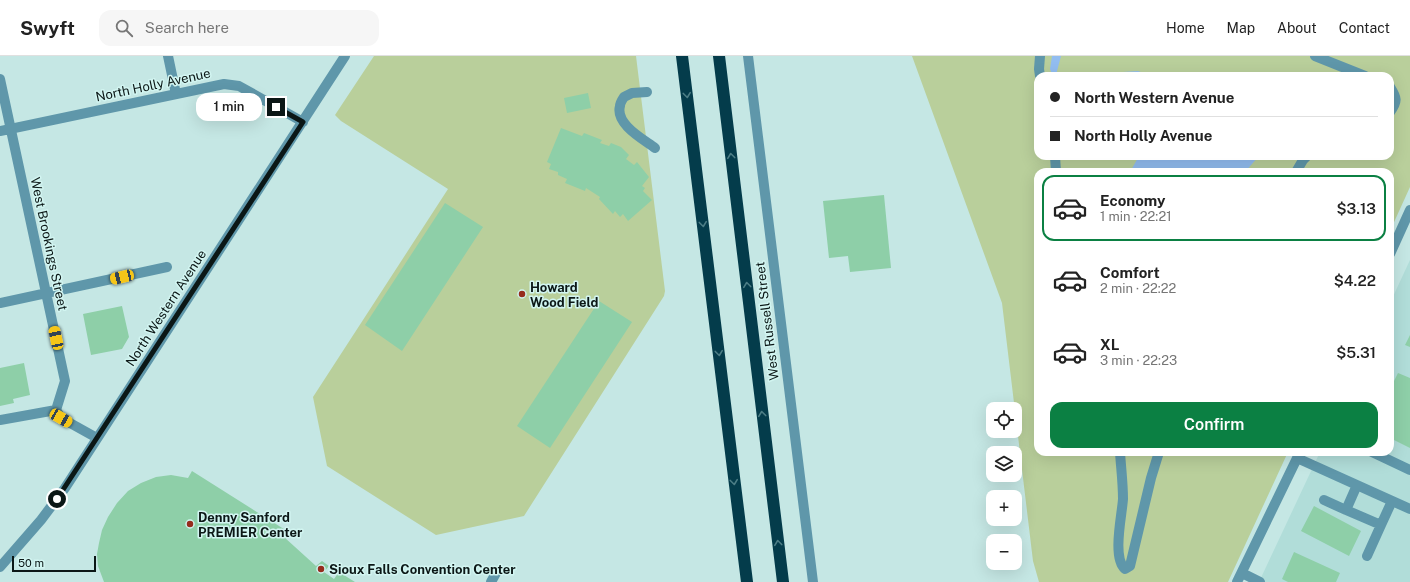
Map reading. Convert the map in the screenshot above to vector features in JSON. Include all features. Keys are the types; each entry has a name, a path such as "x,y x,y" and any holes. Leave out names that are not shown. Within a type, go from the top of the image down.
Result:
{"highway":[{"path":"682,56 747,582"},
{"name":"West Russell Street","path":"719,56 783,582"}],"street":[{"path":"168,56 176,94"},
{"name":"North Western Avenue","path":"0,567 41,520 65,488 345,56"},
{"name":"West Russell Street","path":"748,56 813,582"},
{"path":"1039,72 1040,56"},
{"path":"1315,56 1355,72"},
{"name":"West Brookings Street","path":"0,79 65,381 56,410"},
{"name":"North Holly Avenue","path":"0,131 224,84 239,86 303,122"},
{"path":"647,92 632,93 624,97 620,106 619,115 624,124 655,148"},
{"path":"1394,93 1396,96 1396,104 1394,107"},
{"path":"1394,245 1410,210"},
{"path":"0,303 166,267"},
{"path":"0,420 56,410 61,418 97,438"},
{"path":"1120,456 1123,488 1122,512 1118,530 1119,560 1121,566 1125,569 1130,566 1158,456"},
{"path":"1260,582 1240,577 1299,456"},
{"path":"1301,456 1357,485 1410,509"},
{"path":"1380,456 1410,470"},
{"path":"1346,510 1357,485"},
{"path":"1324,500 1381,526"},
{"path":"1367,556 1392,501"}],"shaded area":[{"path":"1410,260 1410,582 1259,582 1318,456 1394,456 1394,294"}],"green space":[{"name":"Howard Wood Field","path":"374,56 636,56 665,291 664,296 524,516 436,535 327,466 313,397 448,189 341,121 335,115"},
{"path":"912,56 1410,56 1410,187 1394,222 1394,168 1034,168 1034,456 1286,456 1228,582 1039,582 1033,561 1022,469 1022,446 1019,446 1018,438 1022,438 1022,402 1014,402 1002,303"}],"water":[{"path":"1052,56 1061,56 1057,72 1051,72 1050,69"},
{"path":"1137,160 1256,160 1248,168 1132,168"}],"building":[{"path":"588,93 591,108 567,113 564,98"},
{"path":"561,128 582,136 584,133 602,140 600,143 609,146 611,143 621,147 629,155 626,159 634,165 637,162 649,177 642,186 645,188 643,191 652,200 628,221 623,214 620,217 615,211 613,214 599,199 600,197 586,188 585,191 565,183 567,179 558,175 558,172 549,169 551,164 547,162"},
{"path":"884,195 891,268 850,272 848,256 829,258 823,201"},
{"path":"445,203 483,227 402,351 365,325"},
{"path":"599,301 632,322 550,448 517,426"},
{"path":"122,306 129,337 122,349 91,355 83,314"},
{"path":"1410,335 1410,347 1405,345"},
{"path":"24,363 30,395 13,399 14,403 0,406 0,368"},
{"path":"1398,373 1410,378 1410,448 1394,440 1394,381"},
{"name":"Denny Sanford PREMIER Center","path":"192,471 287,531 284,537 316,566 322,561 329,566 324,572 334,579 339,572 355,582 104,582 98,566 97,554 102,530 117,503 128,491 141,483 156,477 171,475 188,478"},
{"path":"1314,506 1361,531 1349,556 1301,531"},
{"path":"1294,552 1340,573 1336,582 1288,582 1282,579"}],"place":[{"name":"Howard Wood Field","path":"522,294"},
{"name":"Denny Sanford PREMIER Center","path":"190,524"},
{"name":"Sioux Falls Convention Center","path":"321,569"}],"route":[{"path":"57,499 303,122 276,107"}]}
